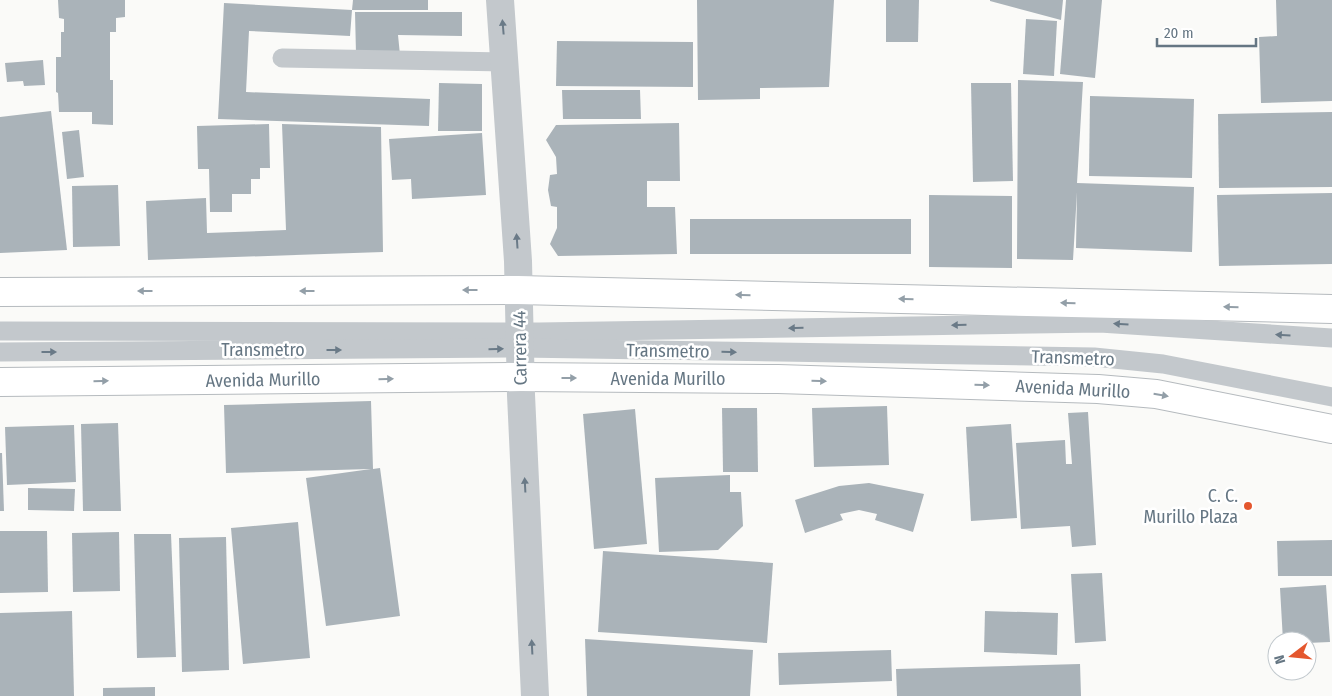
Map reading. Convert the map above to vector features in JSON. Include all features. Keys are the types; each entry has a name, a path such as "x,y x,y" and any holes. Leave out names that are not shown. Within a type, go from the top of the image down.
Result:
{"main road":[{"path":"0,292 518,290 1332,310"},
{"name":"Avenida Murillo","path":"0,382 521,377 778,380 1098,389 1156,394 1332,429"}],"street":[{"name":"Carrera 44","path":"500,0 506,62 518,290 535,696"}],"lane":[{"path":"282,58 506,62"},
{"name":"Transmetro","path":"0,352 520,340 1100,323 1332,338"},
{"name":"Transmetro","path":"0,331 520,340 1094,357 1163,364 1332,397"}],"building":[{"path":"58,0 125,0 125,17 116,18 116,32 110,32 110,80 113,80 113,125 92,124 92,112 59,112 58,93 56,92 56,57 61,57 61,32 64,32 64,19 59,18"},
{"path":"353,0 428,0 428,10 352,10"},
{"path":"697,0 834,0 829,87 760,88 760,99 698,100"},
{"path":"886,0 919,0 918,42 886,42"},
{"path":"1063,0 1061,20 990,1"},
{"path":"1066,0 1102,0 1095,78 1060,74"},
{"path":"1276,0 1332,0 1332,101 1261,103 1259,37 1277,36"},
{"path":"224,3 352,10 350,36 249,31 246,92 430,99 429,126 218,119"},
{"path":"355,12 462,12 462,36 398,35 400,55 356,54"},
{"path":"1026,19 1057,21 1054,76 1023,74"},
{"path":"557,41 693,42 693,87 556,86"},
{"path":"43,60 45,85 24,86 23,81 7,82 5,63"},
{"path":"1018,80 1083,82 1077,183 1194,187 1192,252 1076,248 1077,192 1073,260 1017,259"},
{"path":"439,83 482,84 482,131 438,131"},
{"path":"971,83 1011,83 1013,181 973,182"},
{"path":"562,90 640,90 641,119 563,119"},
{"path":"1090,96 1194,99 1192,178 1089,176"},
{"path":"51,111 67,250 0,253 0,117"},
{"path":"1332,112 1332,187 1219,188 1218,114"},
{"path":"679,123 680,181 647,181 647,207 675,207 677,254 558,256 550,244 557,228 557,207 551,206 548,190 550,175 557,174 556,157 546,140 556,125"},
{"path":"269,124 270,168 260,168 260,179 251,179 251,194 232,194 232,212 210,212 209,169 198,169 197,126"},
{"path":"282,124 381,127 383,252 148,260 146,201 206,198 207,233 286,230"},
{"path":"79,130 84,177 67,179 62,132"},
{"path":"482,133 486,195 412,199 411,179 392,180 389,139"},
{"path":"118,185 120,246 73,247 72,186"},
{"path":"1332,193 1332,264 1219,266 1217,195"},
{"path":"929,195 1012,196 1012,268 929,267"},
{"path":"690,219 911,219 911,254 690,254"},
{"path":"371,401 373,469 380,468 400,616 326,626 306,478 371,469 226,473 224,405"},
{"path":"887,406 889,465 814,467 812,408"},
{"path":"722,408 757,408 758,472 723,472"},
{"path":"635,409 647,544 594,549 583,414"},
{"path":"1088,412 1096,545 1072,547 1070,526 1021,529 1016,443 1065,440 1066,464 1072,464 1068,413"},
{"path":"118,423 121,511 83,511 81,424"},
{"path":"1011,424 1017,518 971,521 966,427"},
{"path":"74,425 76,482 7,485 5,427"},
{"path":"0,453 2,453 4,511 0,511"},
{"path":"730,475 730,492 741,492 743,526 718,550 659,552 655,478"},
{"path":"869,483 924,494 913,532 875,520 877,514 859,510 840,514 843,520 805,533 795,500 839,486"},
{"path":"28,488 75,489 74,511 28,510"},
{"path":"298,522 310,658 243,664 231,528"},
{"path":"0,531 47,531 48,592 0,593"},
{"path":"119,532 120,591 73,592 72,533"},
{"path":"134,534 171,534 176,657 137,658"},
{"path":"226,537 229,670 182,672 179,538"},
{"path":"1332,540 1332,576 1278,576 1277,541"},
{"path":"603,551 773,563 767,643 598,632"},
{"path":"1102,573 1106,641 1075,643 1071,574"},
{"path":"1326,585 1330,642 1317,643 1317,631 1282,631 1280,588"},
{"path":"72,611 74,696 0,696 0,613"},
{"path":"985,611 1058,613 1057,655 984,652"},
{"path":"585,639 753,650 750,696 587,696"},
{"path":"891,650 892,681 779,685 778,653"},
{"path":"1080,664 1081,696 897,696 896,669"},
{"path":"155,687 155,696 103,696 103,688"}],"place":[{"name":"C. C. Murillo Plaza","path":"1248,506"}]}
